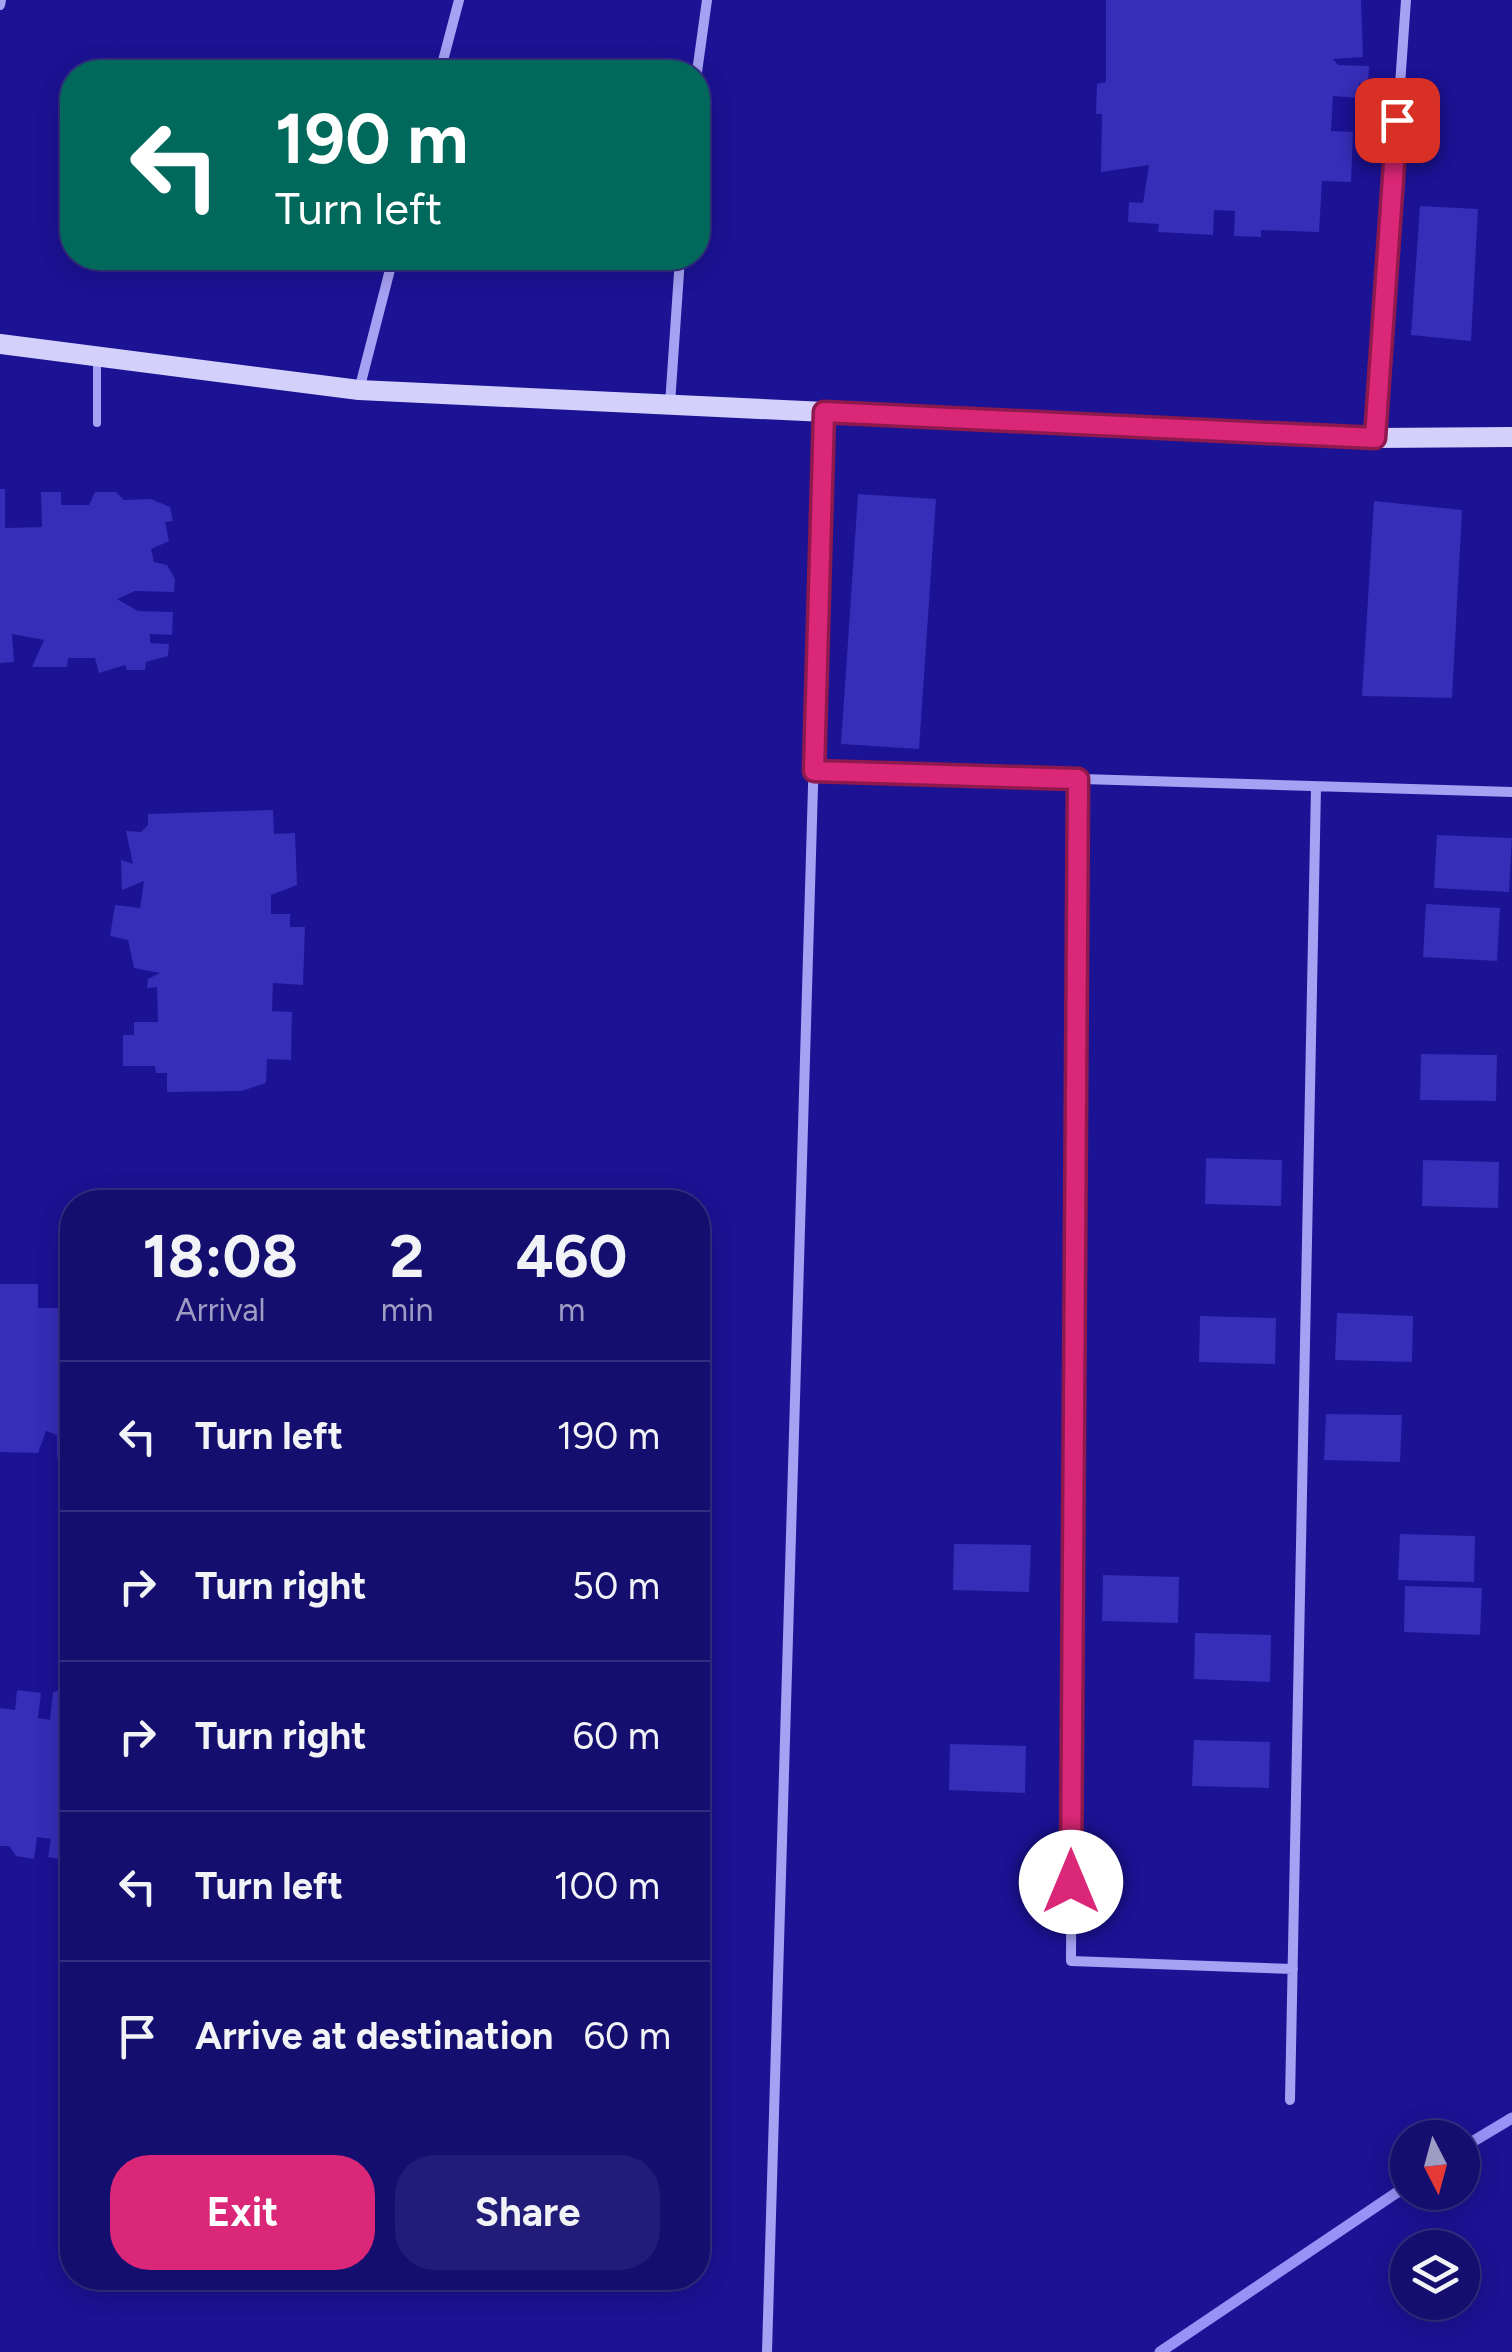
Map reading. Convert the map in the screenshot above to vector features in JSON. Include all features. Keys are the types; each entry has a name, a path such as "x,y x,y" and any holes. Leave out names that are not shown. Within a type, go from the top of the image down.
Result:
{"street":[{"path":"443,60 459,0"},
{"path":"698,60 708,0"},
{"path":"1375,438 1406,0"},
{"path":"358,390 389,270"},
{"path":"670,404 679,270"},
{"path":"0,344 358,390 1375,438 1512,437"},
{"path":"767,2352 824,412"},
{"path":"814,771 1512,792"},
{"path":"1078,779 1070,1961 1293,1969"},
{"path":"1290,2100 1316,787"}],"lane":[{"path":"97,356 97,423"}],"building":[{"path":"1106,0 1361,0 1363,57 1333,59 1338,65 1369,66 1368,84 1359,83 1359,98 1333,96 1331,131 1353,132 1351,182 1322,181 1319,232 1261,230 1261,237 1234,236 1235,211 1214,210 1213,235 1158,232 1159,224 1128,222 1129,202 1143,203 1149,165 1101,172 1102,114 1096,114 1097,84 1106,82"},
{"path":"1420,206 1478,209 1471,341 1411,335"},
{"path":"0,489 5,489 5,528 42,527 41,492 61,492 61,505 89,505 95,492 116,492 124,500 151,499 170,507 173,521 165,522 169,541 151,549 154,562 167,565 175,579 174,592 135,591 117,599 138,611 173,612 172,635 150,634 150,643 169,644 168,656 146,662 145,670 127,670 125,665 99,673 95,658 68,658 67,667 32,667 44,640 12,634 14,662 0,663"},
{"path":"858,494 936,499 919,749 841,744"},
{"path":"1374,501 1462,510 1452,698 1362,696"},
{"path":"273,810 274,834 295,833 297,885 271,895 271,914 290,914 290,927 305,927 303,985 273,983 272,1011 292,1012 291,1060 267,1059 266,1083 242,1091 167,1092 167,1073 156,1073 155,1066 123,1066 123,1035 134,1035 134,1022 158,1022 157,987 147,988 148,979 160,973 134,968 128,940 110,936 115,905 140,908 144,881 122,890 121,860 133,864 126,831 141,832 148,825 148,814"},
{"path":"1437,835 1512,838 1509,892 1434,888"},
{"path":"1426,904 1500,908 1497,961 1423,957"},
{"path":"1421,1054 1497,1055 1496,1101 1420,1100"},
{"path":"1206,1158 1282,1160 1281,1206 1205,1204"},
{"path":"1423,1160 1499,1162 1498,1208 1422,1206"},
{"path":"60,1276 60,1458 57,1435 46,1431 38,1453 0,1452 0,1284 38,1284 38,1308 58,1308"},
{"path":"1337,1313 1413,1316 1412,1362 1335,1360"},
{"path":"1200,1316 1276,1318 1275,1364 1199,1362"},
{"path":"1326,1414 1402,1415 1400,1462 1324,1460"},
{"path":"1400,1534 1475,1536 1474,1582 1398,1580"},
{"path":"954,1544 1031,1545 1029,1592 953,1590"},
{"path":"1103,1575 1179,1577 1178,1623 1102,1621"},
{"path":"1405,1586 1482,1588 1480,1635 1404,1632"},
{"path":"1195,1633 1271,1635 1270,1682 1194,1679"},
{"path":"17,1690 41,1693 38,1718 50,1720 53,1692 60,1690 60,1859 48,1857 51,1839 37,1837 34,1859 16,1856 9,1846 0,1846 0,1708 15,1710"},
{"path":"1194,1740 1270,1742 1269,1788 1192,1786"},
{"path":"950,1744 1026,1746 1025,1793 949,1790"}],"waterway":[{"path":"1480,2137 1512,2118"},
{"path":"1160,2352 1390,2197"}],"route":[{"path":"1071,1882 1078,779 814,771 824,412 1375,438 1397,120"}]}
